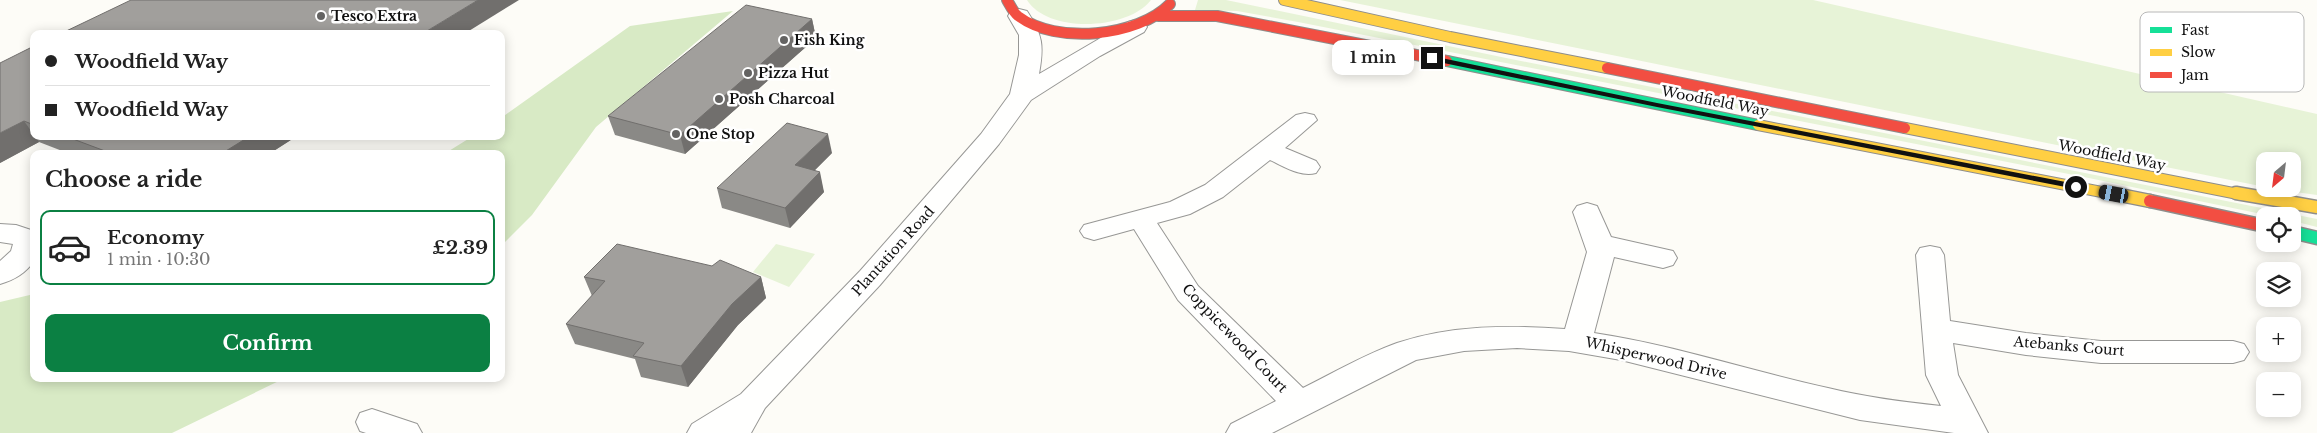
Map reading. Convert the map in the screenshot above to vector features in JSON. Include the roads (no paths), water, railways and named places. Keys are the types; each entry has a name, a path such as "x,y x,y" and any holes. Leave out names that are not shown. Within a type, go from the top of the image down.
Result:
{"street":[{"path":"1008,5 1033,24 1056,31 1082,34 1106,33 1136,27 1158,16 1169,6 1172,0"},
{"name":"Woodfield Way","path":"1284,0 1450,37 2133,174 2317,207"},
{"name":"Plantation Road","path":"1008,5 1030,34 1031,55 1022,95"},
{"name":"Woodfield Way","path":"1158,16 1217,16 1301,31 1657,105 2152,201 2256,224"},
{"name":"Plantation Road","path":"704,433 754,399 870,278 990,139 1022,95 1092,51 1136,27"},
{"path":"1094,231 1180,208 1214,191 1305,120"},
{"path":"1268,150 1307,167"},
{"path":"1577,340 1601,252 1587,212"},
{"name":"Coppicewood Court","path":"1140,219 1188,293 1299,404"},
{"path":"0,233 16,233 24,236 28,242 26,251 20,260 0,274"},
{"path":"2301,234 2317,238"},
{"path":"1599,244 1663,258"},
{"path":"1930,255 1942,375 1967,427"},
{"name":"Atebanks Court","path":"1936,329 2026,344 2101,352 2233,352"},
{"name":"Whisperwood Drive","path":"1242,433 1411,351 1460,342 1499,338 1577,340 1620,348 1836,402 1967,427"},
{"name":"Plantation Road","path":"734,433 754,399"},
{"path":"372,422 405,433"}],"place":[{"name":"Tesco Extra","path":"321,16"},
{"name":"Fish King","path":"784,40"},
{"name":"Pizza Hut","path":"748,73"},
{"name":"Posh Charcoal","path":"719,99"},
{"name":"One Stop","path":"676,134"}]}
